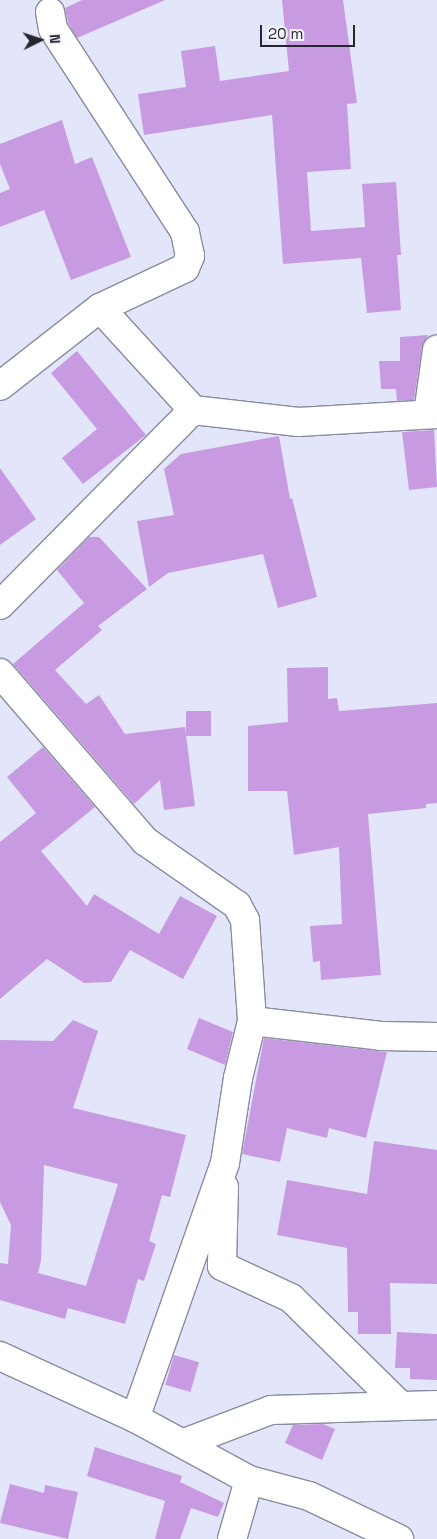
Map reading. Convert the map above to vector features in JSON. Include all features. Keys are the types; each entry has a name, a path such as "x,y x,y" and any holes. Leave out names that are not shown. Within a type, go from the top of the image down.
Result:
{"street":[{"path":"0,386 100,308 186,268 190,243 53,29 50,12"},
{"path":"100,308 193,410 298,422 433,414 437,350"},
{"path":"0,605 193,410"},
{"path":"0,673 145,841 237,905 245,920 252,1022 238,1078 225,1163 222,1266 290,1298 401,1406"},
{"path":"252,1022 381,1036 437,1037"},
{"path":"135,1418 225,1163"},
{"path":"0,1356 135,1418 249,1480 309,1496 399,1539"},
{"path":"184,1443 271,1410 437,1405"},
{"path":"232,1539 249,1480"}],"building":[{"path":"82,0 165,0 77,38 68,23 65,8"},
{"path":"282,0 343,0 357,103 347,104 351,169 307,172 311,231 365,227 362,184 396,182 401,255 397,255 401,310 367,313 361,258 283,264 272,115 144,135 138,94 186,87 181,51 215,46 220,81 289,71"},
{"path":"62,120 75,164 92,157 131,257 71,280 44,210 0,227 0,193 10,189 0,164 0,144"},
{"path":"428,335 422,348 414,400 397,401 396,389 381,389 379,361 400,361 400,337"},
{"path":"77,351 146,435 83,484 62,458 97,429 51,373"},
{"path":"434,430 437,487 409,490 402,432"},
{"path":"279,436 290,499 292,498 317,597 278,608 263,554 168,573 149,587 137,521 174,515 164,469 181,454"},
{"path":"0,468 36,519 0,545"},
{"path":"89,537 99,537 147,589 98,626 102,630 55,670 86,704 99,695 125,734 185,727 195,806 164,810 160,780 134,804 13,664 84,603 57,570"},
{"path":"328,667 328,699 337,698 339,711 437,703 437,803 426,804 426,808 368,814 381,975 321,980 320,961 313,962 310,926 342,924 339,847 294,855 287,791 248,791 248,726 288,722 287,668"},
{"path":"186,711 211,711 211,736 186,736"},
{"path":"43,747 95,807 41,851 87,906 94,894 159,934 180,896 217,916 183,979 130,950 111,982 84,983 47,959 0,999 0,842 36,813 7,777"},
{"path":"199,1018 233,1032 225,1065 187,1049"},
{"path":"73,1020 98,1031 73,1108 186,1135 170,1197 162,1195 149,1241 156,1244 144,1281 138,1279 125,1324 68,1308 65,1319 0,1300 0,1263 8,1264 11,1225 0,1202 0,1040 53,1041","holes":["44,1165 118,1184 86,1286 38,1273 41,1261"]},
{"path":"264,1038 387,1052 366,1138 329,1128 327,1138 287,1128 280,1162 242,1154"},
{"path":"374,1141 437,1150 437,1284 390,1283 391,1334 358,1334 358,1312 348,1312 347,1248 277,1235 287,1180 367,1194"},
{"path":"397,1332 437,1334 437,1380 410,1379 410,1368 395,1368"},
{"path":"174,1355 199,1362 190,1392 165,1385"},
{"path":"323,1424 335,1429 322,1460 285,1443 293,1425"},
{"path":"95,1447 182,1476 180,1482 224,1503 218,1517 191,1508 180,1539 155,1539 165,1501 87,1476"},
{"path":"10,1484 44,1493 45,1485 78,1492 68,1539 0,1523"}]}
